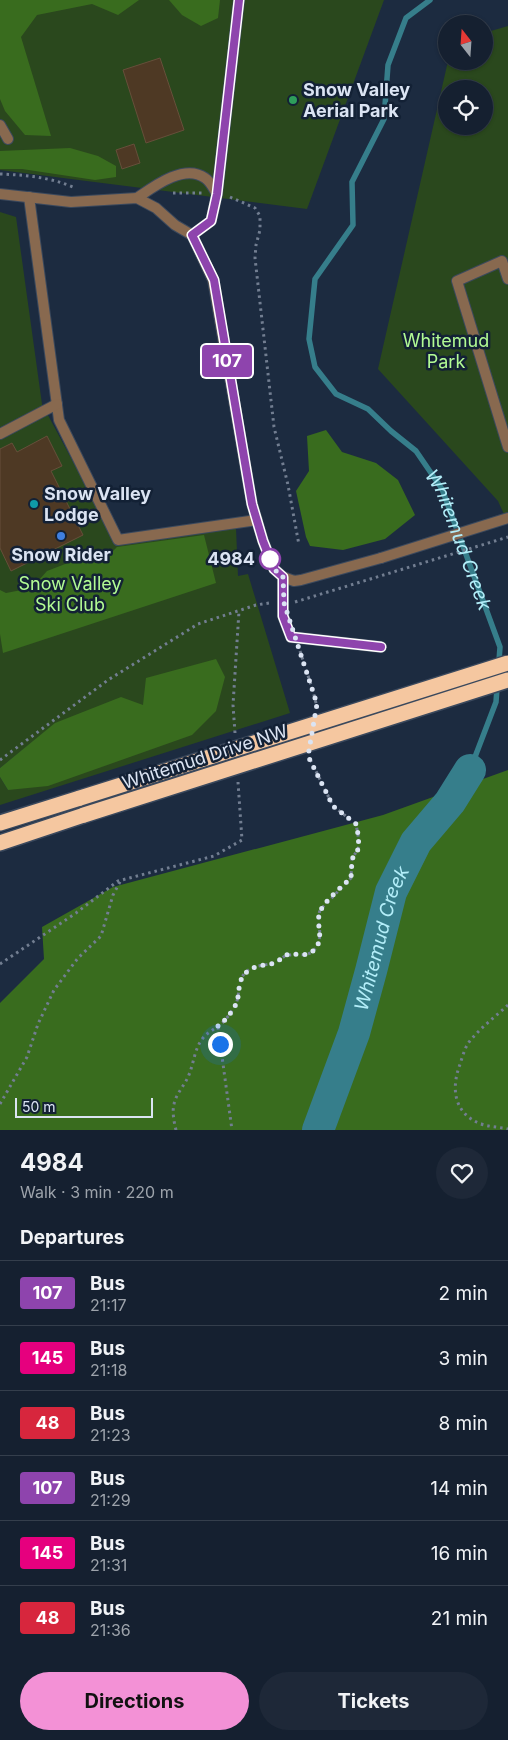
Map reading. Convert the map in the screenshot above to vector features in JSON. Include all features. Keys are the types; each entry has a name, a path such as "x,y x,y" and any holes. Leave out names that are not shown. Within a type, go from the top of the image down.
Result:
{"highway":[{"name":"Whitemud Drive NW","path":"0,823 508,663"},
{"name":"Whitemud Drive NW","path":"0,843 508,680"}],"street":[{"path":"192,235 211,221 217,194 239,0"},
{"path":"0,125 8,140"},
{"path":"0,194 71,202 137,198 177,174 194,173 205,178 217,194"},
{"path":"29,197 59,420 118,540 257,520"},
{"path":"137,198 156,208 175,225 192,235 214,280 252,504 274,569 283,577 294,581 301,580 382,558 508,518"},
{"path":"508,279 502,260 457,281 505,429 508,447"},
{"path":"0,434 57,404"},
{"path":"283,577 283,616 291,637 381,647"}],"path":[{"path":"217,194 251,206 257,210 260,216 260,230 255,258 266,368 274,427 288,485 298,546"},
{"path":"0,760 108,680 198,624 256,605 292,603 508,537"},
{"path":"235,734 233,705 239,611"},
{"path":"296,637 317,704 316,713"},
{"path":"176,1130 173,1110 174,1101 188,1078 196,1050 204,1038 222,1023 234,1008 243,975 249,969 276,962 287,955 301,956 316,948 320,935 318,916 320,910 351,878 352,859 359,848 356,824 333,806 308,756"},
{"path":"0,964 76,913 118,881 214,856 242,840 237,773"},
{"path":"0,1104 27,1057 38,1024 54,990 78,958 101,936 113,895 121,880"},
{"path":"508,1005 491,1019 468,1044 454,1086 456,1100 460,1108 471,1118 483,1125 508,1129"},
{"path":"218,1026 232,1130"}],"green space":[{"path":"0,0 384,0 307,209 0,170"},
{"path":"0,0 139,0 118,15 92,4 37,15 21,37 51,136 25,135 5,111 0,99"},
{"path":"169,0 220,0 218,18 201,26 182,15"},
{"name":"Whitemud Park","path":"508,26 508,523 498,501 378,369 438,105 438,135 493,135 493,80 444,80 446,70 493,70 493,30"},
{"path":"70,148 98,156 116,166 116,177 95,180 22,169 0,169 0,151"},
{"name":"Snow Valley Ski Club","path":"0,212 16,217 42,404 116,542 236,528 238,576 248,574 290,713 0,805 0,777 8,790 143,705 56,723 0,768"},
{"path":"326,430 342,452 376,463 398,480 415,515 385,539 343,550 310,546 306,537 296,491 309,471 307,436"},
{"name":"Snow Valley Ski Club","path":"204,535 216,583 3,653 0,634 0,590 6,593 32,588 47,571 86,556 108,556 117,547"},
{"path":"216,659 225,677 216,711 192,735 48,786 8,790 0,777 0,768 55,723 121,697 143,705 146,678"},
{"path":"508,770 508,1130 0,1130 0,1003 44,959 42,927 113,887 383,815"}],"building":[{"path":"160,58 184,130 146,143 123,70"},
{"path":"134,144 140,163 122,169 116,150"},
{"name":"Snow Valley Lodge","path":"47,436 62,466 51,471 83,535 11,571 0,548 0,449 12,443 17,452"}],"waterway":[{"name":"Whitemud Creek","path":"430,0 406,18 388,65 384,119 352,182 353,225 315,279 309,339 315,367 336,394 368,409 416,451 442,489 500,647 496,702 470,770"},
{"name":"Whitemud Creek","path":"318,1130 354,1033 391,892 416,842 450,802 470,770"}],"bus line":[{"name":"107","path":"239,0 217,194 211,221 192,235 214,280 252,504 274,569 283,577 283,616 291,637 381,647"}],"place":[{"name":"Snow Valley Aerial Park","path":"293,100"},
{"name":"Snow Valley Lodge","path":"34,504"},
{"name":"Snow Rider","path":"61,536"},
{"name":"4984","path":"270,559"}],"route":[{"path":"220,1044 218,1026 237,1002 243,975 249,969 276,962 287,955 301,956 316,948 320,935 318,916 320,910 351,878 352,859 359,848 356,824 333,806 308,756 317,704 284,603 283,577 274,569 268,555 270,559"}]}
